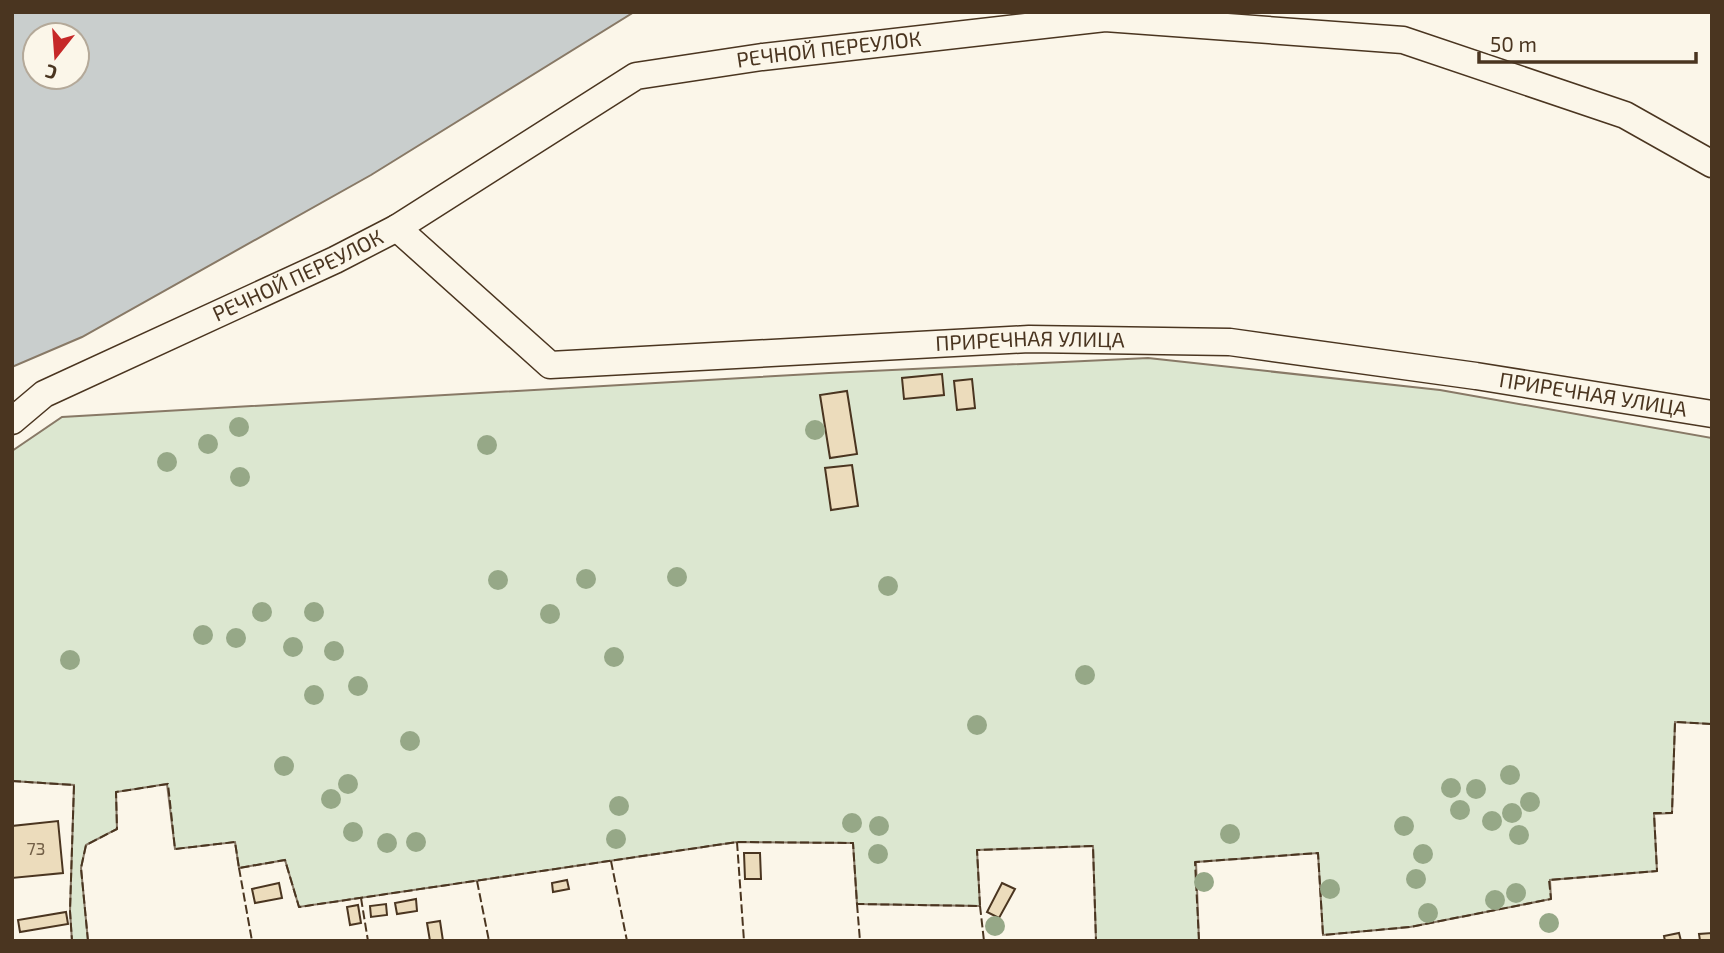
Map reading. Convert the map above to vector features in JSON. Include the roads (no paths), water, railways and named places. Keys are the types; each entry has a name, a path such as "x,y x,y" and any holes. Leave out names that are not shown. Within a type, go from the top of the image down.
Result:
{"street":[{"name":"РЕЧНОЙ ПЕРЕУЛОК","path":"12,422 44,394 335,260 397,228 636,76 762,57 1105,18 1403,40 1625,115 1712,164"},
{"name":"ПРИРЕЧНАЯ УЛИЦА","path":"397,228 550,365 1029,339 1230,342 1476,376 1712,414"}]}
